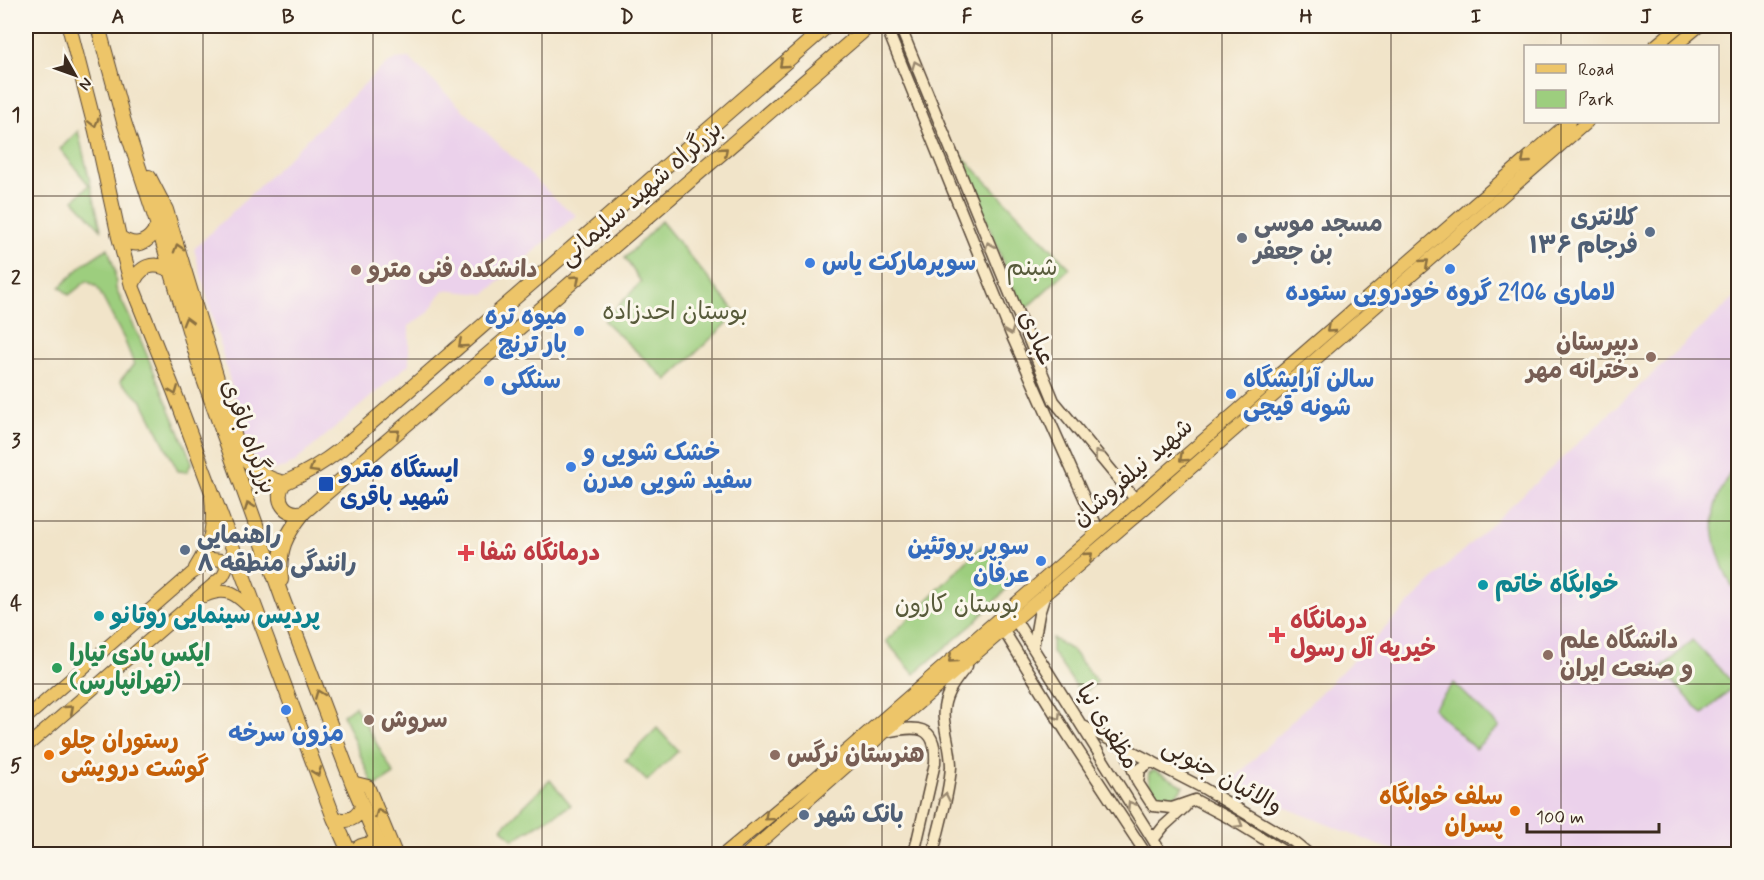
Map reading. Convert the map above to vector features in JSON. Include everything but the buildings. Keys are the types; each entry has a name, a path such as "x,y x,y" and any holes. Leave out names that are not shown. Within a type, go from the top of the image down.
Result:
{"highway":[{"path":"69,26 96,131 118,237 132,286 174,391 334,818 351,855 363,844 369,844 381,851"},
{"name":"بزرگراه باقری","path":"98,26 203,377 283,600 352,782 381,851"},
{"name":"بزرگراه شهید سلیمانی","path":"284,483 324,462 341,449 827,26"},
{"name":"بزرگراه شهید سلیمانی","path":"283,600 280,568 282,547 289,532 304,512 869,26"},
{"path":"130,138 166,210 239,451 253,468 268,479 284,483 279,494 282,506 292,513 304,512"},
{"path":"118,237 127,243 136,244 146,241 158,226"},
{"path":"132,286 139,271 147,267 164,266 172,271"},
{"path":"334,818 351,820 356,817 362,807"}],"main road":[{"name":"عبادی","path":"886,26 1011,334 1050,405 1135,500"},
{"name":"عبادی","path":"900,26 1099,531"},
{"path":"1656,45 1679,26"},
{"path":"1676,45 1699,26"},
{"name":"شهید نیلفروشان","path":"747,855 980,651 1000,626 1009,608 1568,123"},
{"name":"شهید نیلفروشان","path":"724,855 1000,626 1016,621 1586,123"},
{"path":"932,140 942,130"},
{"path":"191,574 202,558 210,538 213,517 209,486"},
{"path":"1135,500 1144,509"},
{"path":"26,718 191,574 212,559 221,560 225,564 226,570 223,576 26,747"},
{"path":"195,600 215,591 225,591 235,595 260,619"},
{"path":"1033,648 1045,595"},
{"path":"1009,608 1016,621"},
{"name":"مظفری نیا","path":"1016,621 1162,855"},
{"name":"مظفری نیا","path":"1000,626 1146,855"},
{"path":"933,855 951,769 951,754 944,720 947,694 980,651"},
{"path":"1044,696 1047,689 1052,686 1057,688"},
{"name":"والائیان جنوبی","path":"1080,725 1203,788 1294,842 1309,855"},
{"path":"885,732 918,728 925,731 934,743 935,764 914,855"},
{"path":"1124,747 1138,783 1153,806 1172,808 1195,800"},
{"path":"1138,783 1140,769 1152,761"},
{"path":"352,782 368,786 396,855"},
{"path":"1153,840 1177,814 1195,800"},
{"name":"والائیان جنوبی","path":"1195,800 1285,852"},
{"path":"920,827 927,821 939,826"},
{"path":"1285,852 1294,842"}],"shaded area":[{"name":"دانشکده فنی مترو","path":"409,58 562,205 576,215 485,294 443,290 428,313 409,326 409,364 295,462 271,470 259,464 250,455 194,249 380,69 395,59"},
{"name":"دانشگاه علم و صنعت ایران","path":"1738,294 1738,854 1401,854 1247,792 1235,778 1454,559"}],"green space":[{"path":"78,131 101,229 74,200 89,185 60,149"},
{"name":"شبنم","path":"959,153 1070,268 1023,311"},
{"name":"بوستان احدزاده","path":"661,221 737,314 667,380 604,321 641,282 625,258"},
{"path":"108,248 115,271 116,289 141,341 192,462 187,472 178,471 143,402 120,381 134,364 124,339 97,287 87,281 69,295 60,287 85,263"},
{"path":"1738,462 1738,595 1727,577 1719,555 1713,522 1718,496"},
{"name":"بوستان کارون","path":"982,546 1014,581 973,624 914,674 886,641"},
{"path":"1052,638 1072,650 1097,682 1082,695 1052,652"},
{"path":"1692,640 1735,685 1703,714 1661,669"},
{"path":"1454,683 1499,727 1475,749 1433,708"},
{"path":"355,706 394,774 374,787 343,715"},
{"path":"657,728 678,751 647,781 625,760"},
{"path":"1154,770 1184,786 1171,800 1162,797 1151,787 1149,773"},
{"path":"550,780 571,805 513,840 502,828"}],"place":[{"name":"کلانتری ۱۳۶ فرجام","path":"1650,232"},
{"name":"مسجد موسی بن جعفر","path":"1242,238"},
{"name":"سوپرمارکت یاس","path":"810,263"},
{"name":"لاماری 2106 گروه خودرویی ستوده","path":"1450,269"},
{"name":"دانشکده فنی مترو","path":"356,270"},
{"name":"میوه تره بار ترنج","path":"579,331"},
{"name":"دبیرستان دخترانه مهر","path":"1651,357"},
{"name":"سنگکی","path":"489,381"},
{"name":"سالن آرایشگاه شونه قیچی","path":"1231,394"},
{"name":"خشک شویی و سفید شویی مدرن","path":"571,467"},
{"name":"ایستگاه مترو شهید باقری","path":"326,484"},
{"name":"راهنمایی رانندگی منطقه ۸","path":"185,550"},
{"name":"درمانگاه شفا","path":"466,553"},
{"name":"سوپر پروتئین عرفان","path":"1041,561"},
{"name":"خوابگاه خاتم","path":"1483,585"},
{"name":"پردیس سینمایی روتانو","path":"99,616"},
{"name":"درمانگاه خیریه آل رسول","path":"1277,635"},
{"name":"دانشگاه علم و صنعت ایران","path":"1548,655"},
{"name":"ایکس بادی تیارا (تهرانپارس)","path":"57,668"},
{"name":"مزون سرخه","path":"286,710"},
{"name":"سروش","path":"369,720"},
{"name":"رستوران چلو گوشت درویشی","path":"49,755"},
{"name":"هنرستان نرگس","path":"775,755"},
{"name":"سلف خوابگاه پسران","path":"1515,811"},
{"name":"بانک شهر","path":"804,815"}]}
